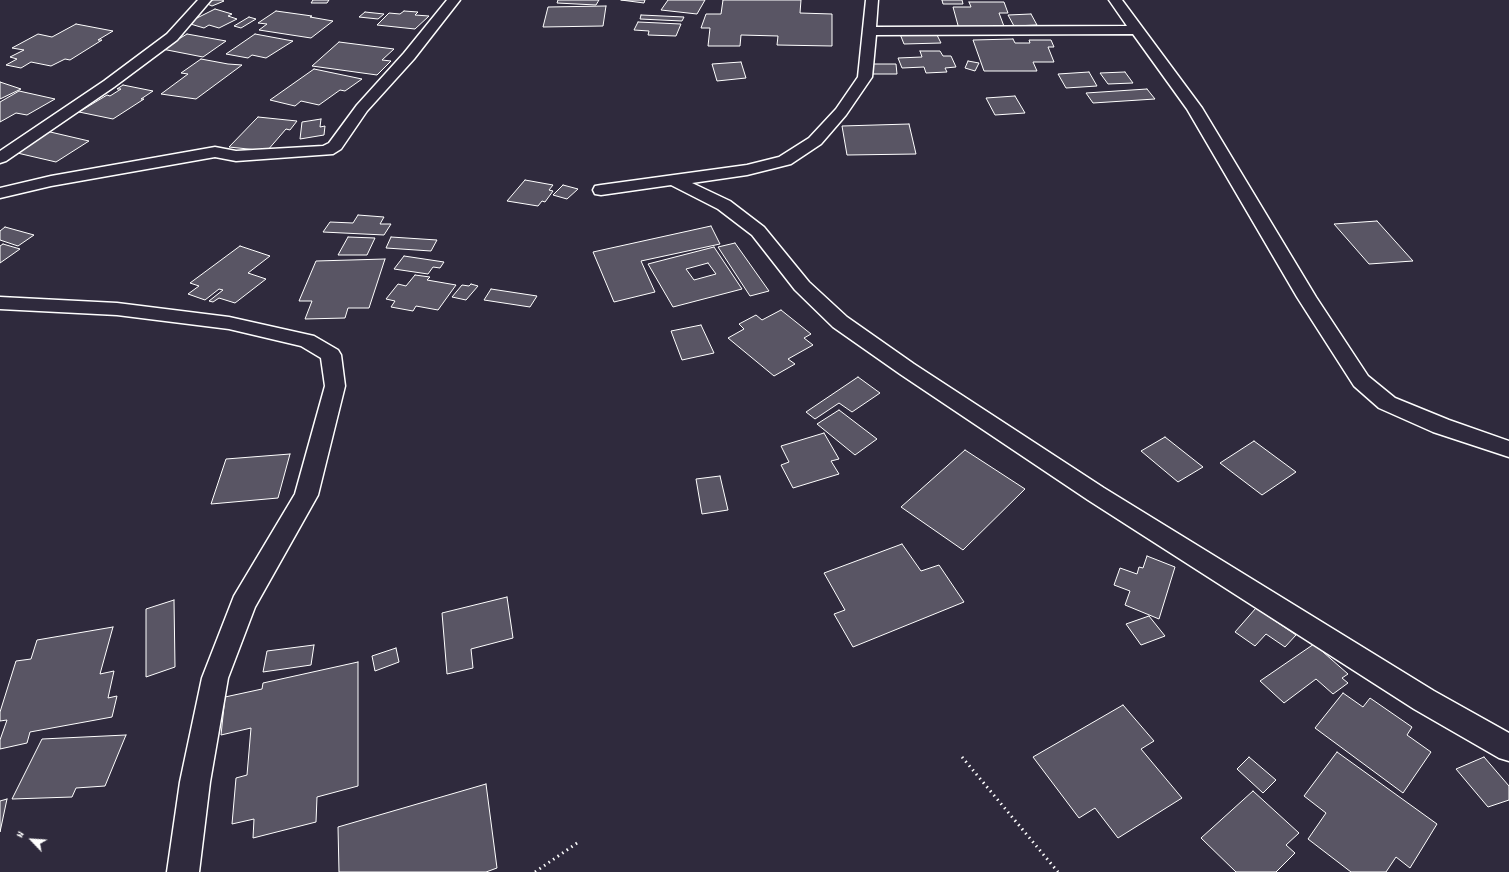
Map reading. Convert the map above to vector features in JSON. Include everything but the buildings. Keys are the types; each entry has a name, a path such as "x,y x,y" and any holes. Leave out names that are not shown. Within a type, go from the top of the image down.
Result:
{"street":[{"path":"0,158 109,84 172,37 205,0"},
{"path":"0,193 51,181 215,152 236,156 327,151 335,146 362,108 409,56 454,0"},
{"path":"601,190 747,170 785,161 815,141 841,112 865,77 872,0"},
{"path":"1115,0 1194,108 1307,297 1361,381 1387,403 1441,426 1509,449"},
{"path":"870,31 1137,30"},
{"path":"675,181 724,205 758,231 802,286 840,322 907,369 1096,494 1424,700 1509,748"},
{"path":"0,303 117,309 229,323 307,341 331,355 335,386 306,495 243,604 216,678 196,782 183,872"}],"path":[{"path":"962,757 1058,872"},
{"path":"534,872 580,841"}]}
